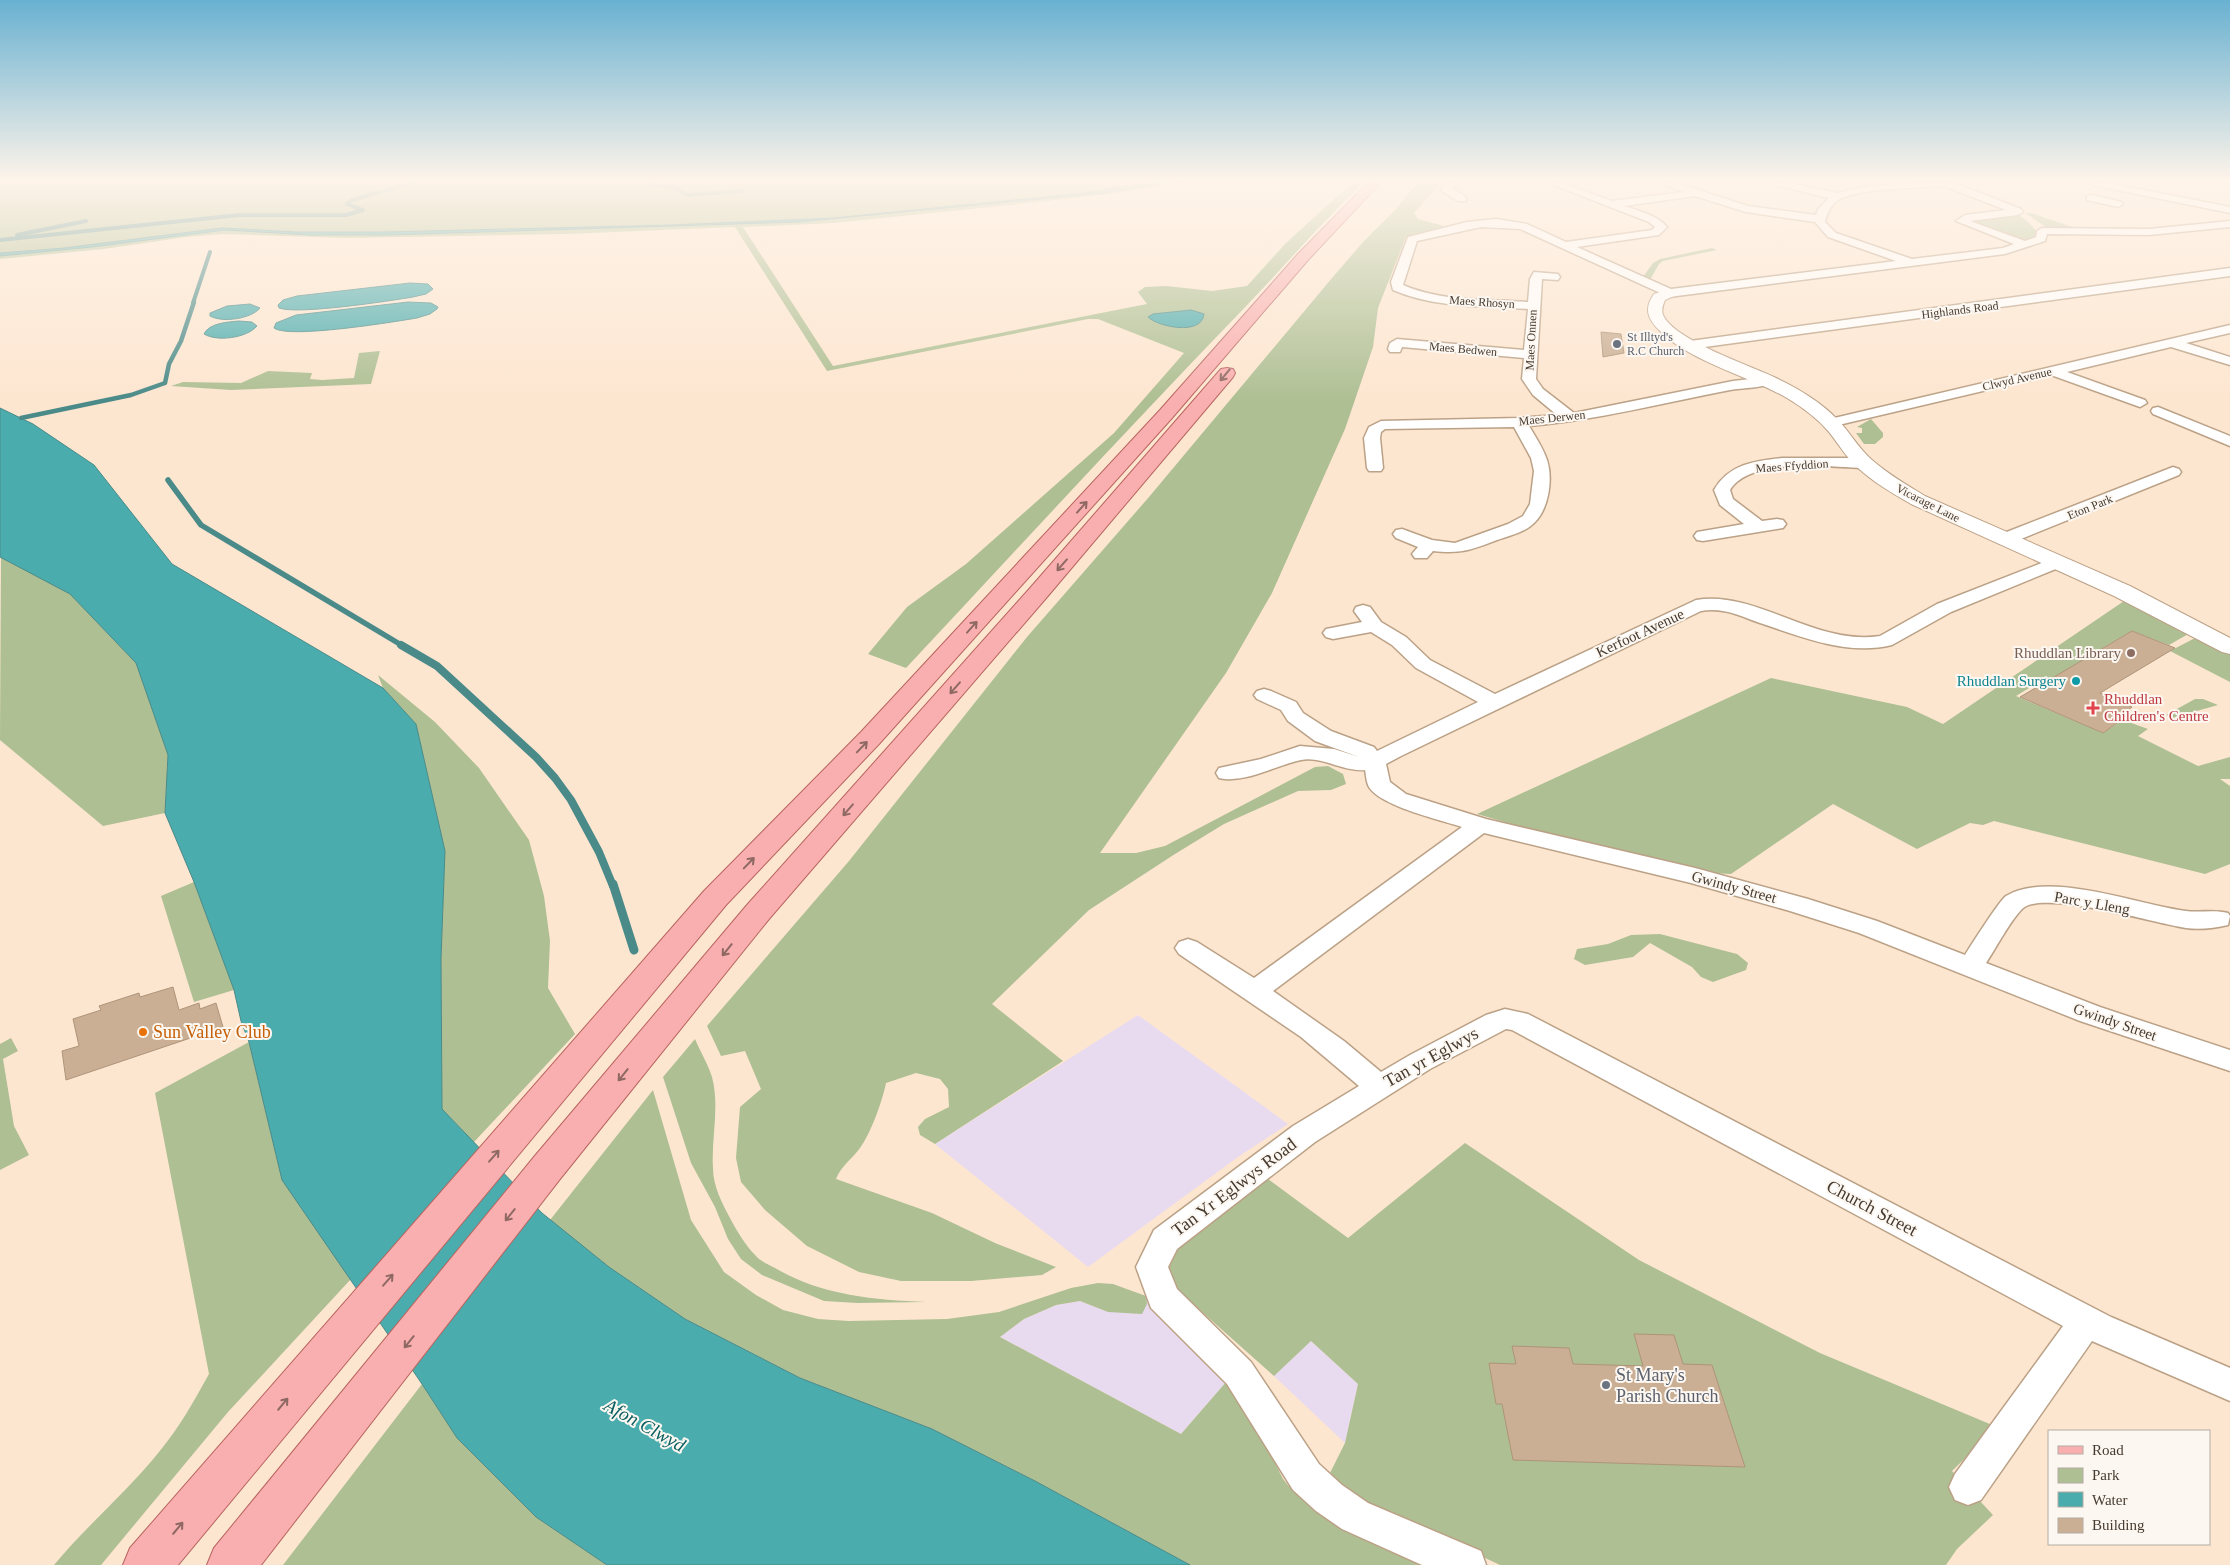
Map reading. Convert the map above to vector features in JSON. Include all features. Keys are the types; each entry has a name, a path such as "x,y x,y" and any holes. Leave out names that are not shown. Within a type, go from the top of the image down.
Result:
{"main road":[{"path":"147,1565 714,898 870,738 1166,414 1305,255"},
{"path":"231,1565 547,1168 758,912 1045,585 1328,255"}],"street":[{"name":"Maes Rhosyn","path":"1406,255 1397,287 1408,294 1429,298 1533,306"},
{"path":"1586,255 1668,293 1972,255"},
{"path":"1889,255 1912,263"},
{"name":"Highlands Road","path":"1690,345 2230,272"},
{"name":"Maes Onnen","path":"1545,274 1533,306 1529,379 1532,386 1570,418"},
{"name":"Vicarage Lane","path":"1668,293 1659,297 1654,309 1656,317 1672,332 1690,345 1792,394 1830,423 1864,463 1894,486 1918,500 2122,591 2230,647"},
{"name":"Clwyd Avenue","path":"1830,423 2230,328"},
{"name":"Maes Bedwen","path":"1379,342 1396,346 1530,355"},
{"path":"2172,343 2230,361"},
{"path":"2052,371 2140,403 2137,404 2139,407 2158,411 2230,441"},
{"name":"Maes Derwen","path":"1375,468 1372,438 1374,430 1381,425 1518,422 1570,418 1733,385 1767,381"},
{"path":"1402,534 1425,550 1455,548 1466,546 1514,528 1529,519 1538,504 1542,471 1539,458 1518,422"},
{"name":"Maes Ffyddion","path":"1758,527 1726,501 1722,490 1729,479 1742,470 1789,464 1864,463"},
{"name":"Eton Park","path":"2005,539 2174,472"},
{"path":"1703,536 1777,524"},
{"name":"Kerfoot Avenue","path":"1227,773 1266,765 1300,753 1334,756 1354,764 1374,762 1493,702 1696,606 1725,604 1844,642 1874,644 1884,641 1944,608 2057,562"},
{"path":"1333,633 1368,619 1399,641 1423,664 1493,702"},
{"path":"1264,695 1289,706 1295,717 1323,736 1366,752 1374,762"},
{"name":"Gwindy Street","path":"1374,762 1379,785 1398,799 1480,825 1695,876 1799,904 1868,927 2090,1014 2230,1061"},
{"path":"1254,991 1335,934 1480,825"},
{"name":"Parc y Lleng","path":"1970,967 2014,902 2034,895 2067,895 2188,920 2219,919"},
{"name":"Tan yr Eglwys","path":"1188,948 1254,991 1352,1061 1378,1087 1496,1022 1505,1020 1518,1021"},
{"name":"Church Street","path":"1518,1021 2086,1321 2230,1385"},
{"name":"Tan Yr Eglwys Road","path":"1378,1087 1304,1134 1165,1240 1152,1267 1163,1298 1239,1373 1306,1477 1329,1498 1356,1516 1467,1565"},
{"path":"1968,1488 2086,1321"}],"shaded area":[{"path":"1138,1015 1288,1124 1238,1157 1088,1267 935,1144"},
{"path":"1146,1296 1175,1319 1227,1381 1181,1434 1000,1337 1024,1319 1056,1305 1080,1301 1108,1312 1147,1304"},
{"path":"1311,1341 1358,1384 1345,1443 1274,1376"}],"green space":[{"path":"10,255 41,255 0,259 0,256"},
{"path":"753,255 761,255 833,366 1147,304 1138,292 1145,287 1166,286 1212,291 1247,286 1275,255 1293,255 906,668 868,654 907,607 966,564 1114,433 1184,353 1098,319 1088,319 827,371"},
{"path":"1352,255 1399,255 1378,308 1373,347 1345,429 1272,593 1226,673 1100,853 1136,853 1165,846 1315,767 1328,766 1343,774 1346,784 1331,790 1298,791 1224,824 1175,854 1089,910 992,1004 1063,1061 935,1144 920,1135 918,1127 925,1119 949,1107 948,1089 940,1079 916,1073 886,1083 879,1108 868,1134 860,1148 844,1166 836,1179 932,1213 995,1243 1056,1267 1042,1275 971,1281 901,1281 859,1272 807,1246 765,1210 741,1182 736,1158 740,1107 761,1089 745,1051 721,1056 707,1026 849,861 1027,637 1149,497"},
{"path":"1679,255 1692,255 1663,261 1659,264 1650,280 1643,277 1653,263 1660,259"},
{"path":"380,351 371,384 231,390 171,386 183,382 241,383 268,371 312,373 310,379 322,380 354,378 359,353"},
{"path":"1871,419 1883,433 1883,437 1875,444 1864,444 1856,433 1862,433 1862,428 1857,427"},
{"path":"1,556 70,594 136,663 168,755 165,813 103,826 0,740"},
{"path":"2127,599 2190,633 2169,645 2132,631 2087,657 2084,660 2077,704 2034,685 2016,696 2103,733 2123,720 2148,729 2138,736 2198,766 2230,757 2230,779 2220,779 2230,786 2230,864 2205,874 1994,821 1983,825 1970,823 1917,849 1833,804 1731,874 1710,873 1587,846 1477,814 1771,678 1907,707 1943,724"},
{"path":"2197,637 2230,655 2230,682 2170,651"},
{"path":"378,675 435,722 479,768 529,840 544,896 550,941 548,988 575,1034 474,1142 442,1109 441,958 445,851 416,724 383,688"},
{"path":"2195,699 2203,699 2218,705 2172,718 2166,715"},
{"path":"194,882 234,990 194,1002 161,896"},
{"path":"1660,934 1737,954 1748,963 1746,970 1713,982 1701,977 1692,967 1650,943 1633,957 1585,965 1574,959 1577,949 1608,944 1631,935"},
{"path":"11,1038 18,1051 3,1059 14,1126 29,1155 0,1170 0,1044"},
{"path":"695,1039 712,1077 714,1088 713,1175 716,1188 730,1218 752,1252 762,1261 793,1277 829,1290 887,1300 926,1302 857,1303 824,1301 762,1275 741,1259 728,1239 715,1207 691,1163 663,1077"},
{"path":"249,1042 282,1180 351,1279 228,1412 101,1565 54,1565 147,1467 180,1424 209,1374 155,1093"},
{"path":"653,1090 691,1220 724,1272 756,1295 783,1310 818,1319 849,1321 947,1319 999,1312 1071,1288 1098,1283 1113,1284 1146,1296 1147,1304 1142,1314 1108,1312 1080,1301 1056,1305 1024,1319 1000,1337 1181,1434 1227,1381 1249,1411 1283,1479 1292,1490 1438,1565 1190,1565 1035,1481 932,1429 800,1378 685,1319 609,1267 550,1220"},
{"path":"1465,1143 1639,1260 1820,1353 1997,1427 1952,1471 1993,1515 1957,1549 1946,1565 1500,1565 1362,1500 1328,1477 1345,1443 1358,1384 1311,1341 1274,1376 1175,1288 1169,1268 1180,1245 1264,1176 1348,1238"},
{"path":"422,1384 457,1438 536,1517 607,1565 283,1565"}],"water":[{"path":"410,283 428,284 433,289 426,294 413,297 344,307 289,310 279,308 278,305 283,300 297,296"},
{"path":"408,302 431,303 438,307 430,314 417,318 365,326 299,332 283,331 274,328 276,323 296,315"},
{"path":"250,304 260,308 250,315 236,319 222,319 210,316 210,313 227,306"},
{"path":"1191,310 1204,314 1201,321 1196,325 1188,327 1179,328 1161,324 1148,317 1153,314"},
{"path":"239,321 252,322 257,326 246,333 232,338 216,338 204,334 206,330 214,325"},
{"name":"Afon Clwyd","path":"0,408 33,424 94,465 172,564 383,688 416,724 445,851 441,958 442,1109 542,1213 609,1267 685,1319 800,1378 932,1429 1035,1481 1190,1565 607,1565 536,1517 457,1438 282,1180 249,1042 241,1021 234,990 194,882 165,813 168,755 136,663 70,594 0,557"}],"building":[{"name":"St Illtyd's R.C Church","path":"1601,332 1621,334 1624,353 1603,357"},
{"path":"2132,631 2175,648 2100,693 2132,707 2116,719 2120,721 2103,733 2020,697"},
{"name":"Sun Valley Club","path":"173,987 179,1010 199,1003 200,1009 216,1003 223,1027 66,1080 62,1051 79,1046 73,1019 101,1010 99,1006 139,993 140,997"},
{"name":"St Mary's Parish Church","path":"1634,1334 1674,1335 1683,1364 1712,1365 1745,1467 1513,1460 1502,1404 1496,1404 1489,1363 1516,1364 1512,1346 1569,1348 1573,1364 1643,1366"}],"waterway":[{"path":"193,303 209,255"},
{"path":"21,418 131,395 165,383 169,364 181,341 194,302"},
{"path":"168,480 201,525 403,646"},
{"path":"401,645 437,666 536,757 555,778 571,800 599,852 613,886"},
{"path":"613,884 634,950"}],"place":[{"name":"St Illtyd's R.C Church","path":"1617,344"},
{"name":"Rhuddlan Library","path":"2131,653"},
{"name":"Rhuddlan Surgery","path":"2076,681"},
{"name":"Rhuddlan Children's Centre","path":"2093,708"},
{"name":"Sun Valley Club","path":"143,1032"},
{"name":"St Mary's Parish Church","path":"1606,1385"}]}
